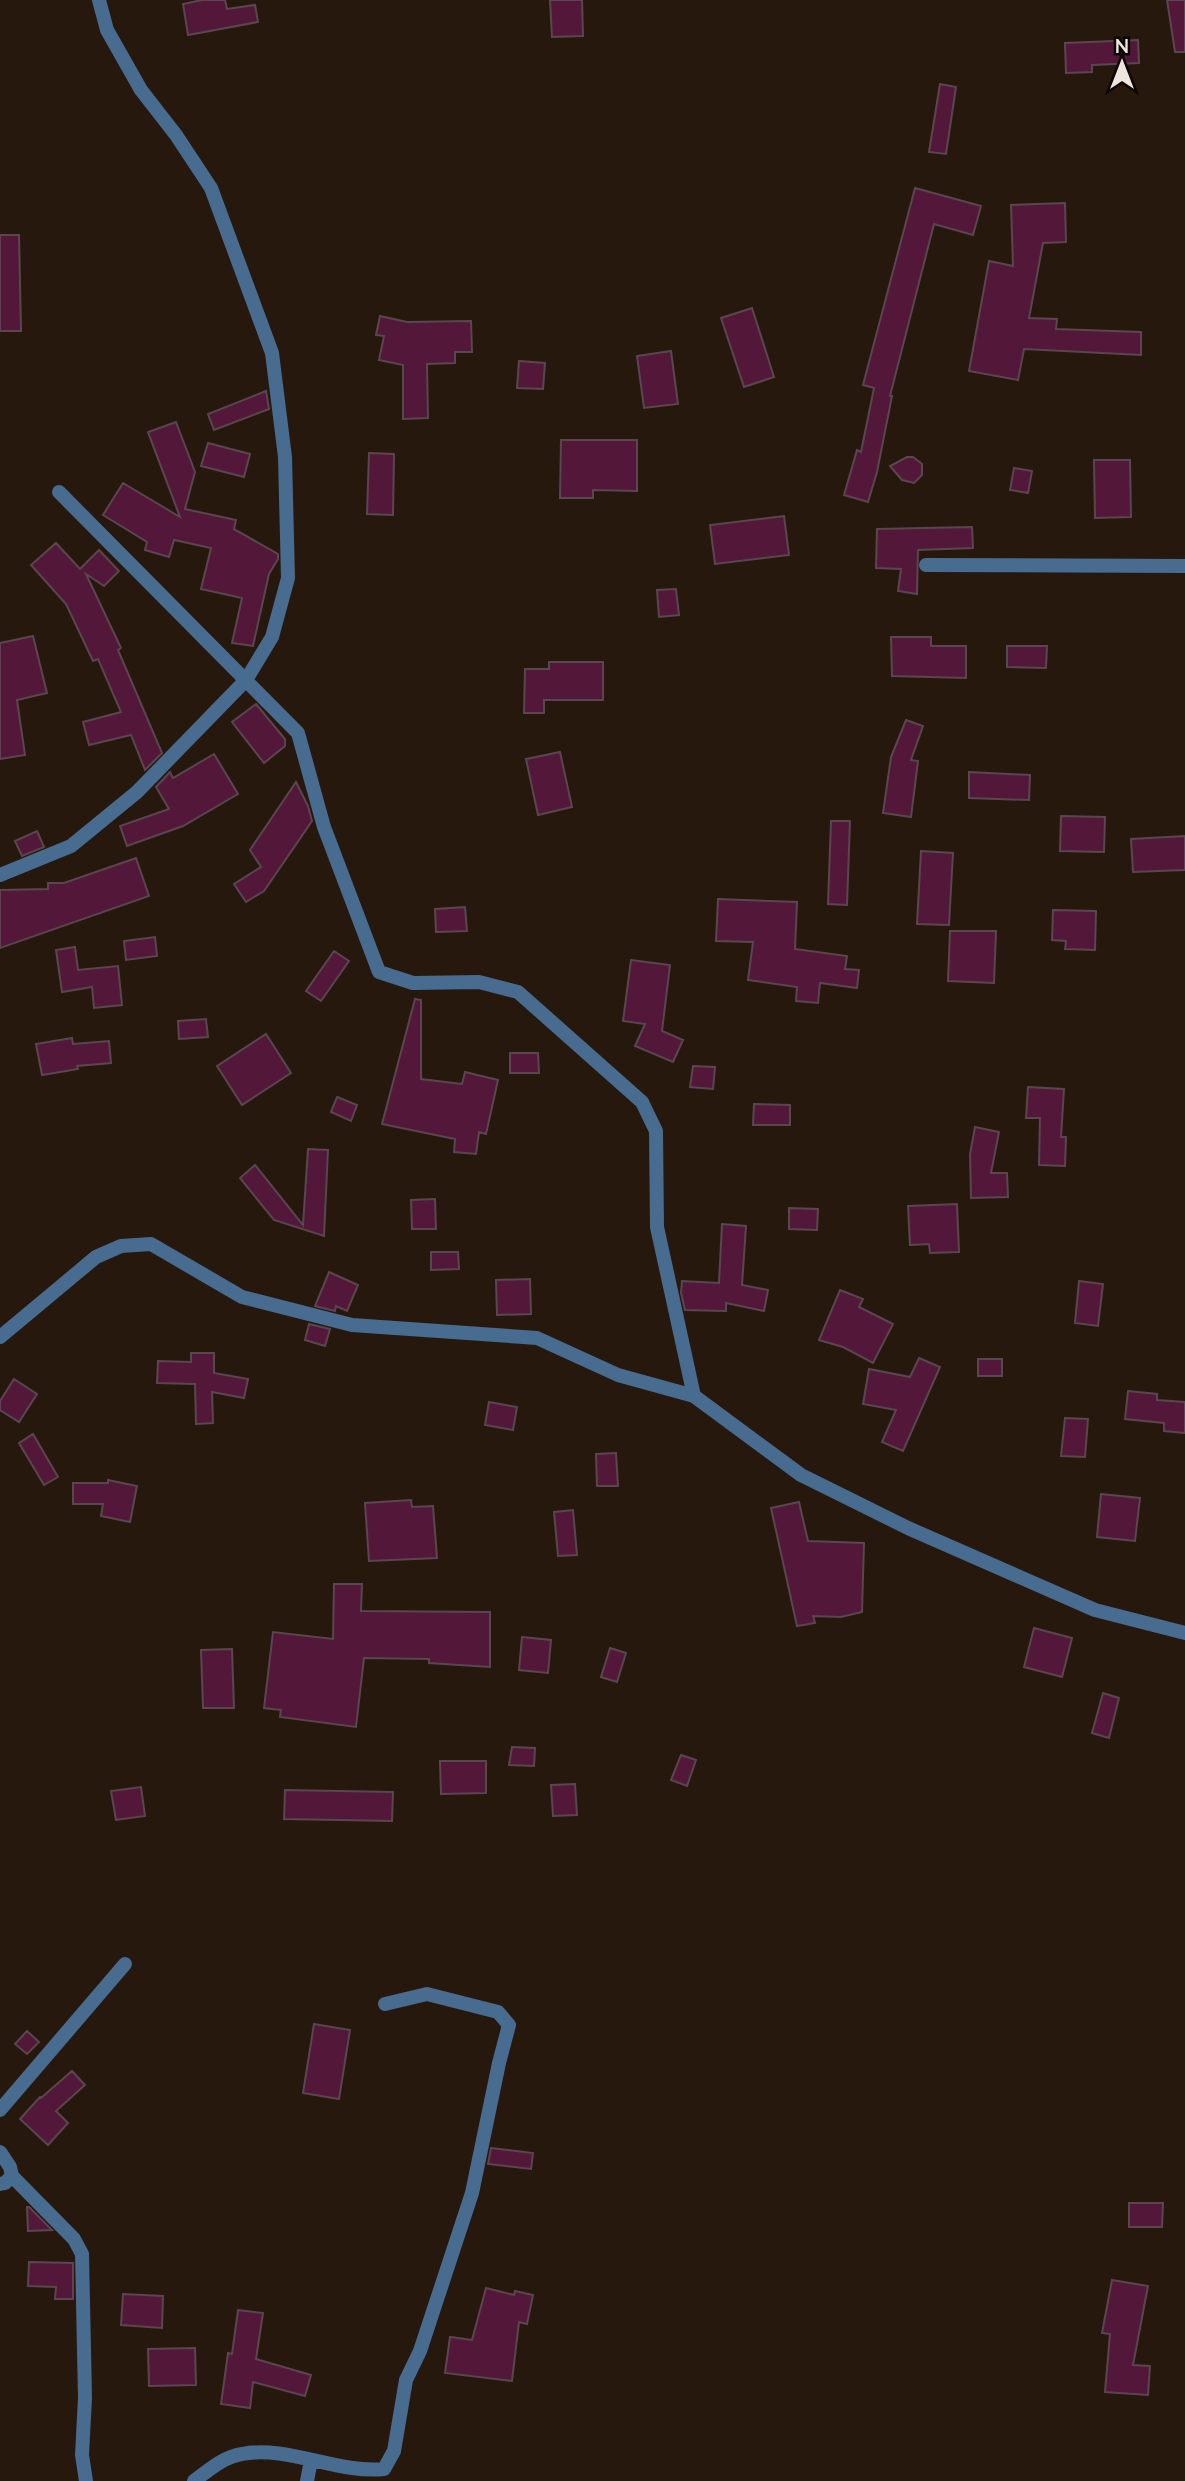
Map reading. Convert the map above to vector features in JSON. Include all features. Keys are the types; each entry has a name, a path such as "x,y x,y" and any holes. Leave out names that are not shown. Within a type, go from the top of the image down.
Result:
{"street":[{"path":"0,875 71,846 137,792 246,680 272,637 288,578 285,457 272,353 211,188 176,135 141,90 107,30 99,0"},
{"path":"60,492 298,733 324,827 379,972 413,984 479,982 518,992 642,1102 656,1131 657,1227 694,1396"},
{"path":"926,565 1185,566"},
{"path":"0,1337 96,1257 121,1245 152,1244 242,1297 352,1325 537,1338 618,1375 694,1396 801,1475 908,1528 1096,1610 1185,1633"},
{"path":"0,2110 125,1964"},
{"path":"194,2481 219,2462 242,2454 273,2454 367,2471 384,2469 394,2451 406,2380 420,2351 472,2193 509,2025 498,2012 427,1994 385,2004"},
{"path":"0,2152 10,2167 6,2180 74,2239 82,2254 85,2398 82,2455 86,2481"},
{"path":"307,2481 311,2460"}],"building":[{"path":"202,0 225,0 227,9 255,5 258,22 188,35 183,4"},
{"path":"550,0 582,0 583,36 552,37"},
{"path":"1167,0 1185,0 1185,52 1175,52"},
{"path":"1138,40 1139,63 1092,65 1092,72 1066,73 1065,43"},
{"path":"940,84 956,87 946,154 929,152"},
{"path":"915,188 981,206 973,235 934,224 890,396 877,472 868,502 844,495 857,450 861,452 874,388 863,385"},
{"path":"1065,203 1066,242 1043,243 1029,318 1057,319 1056,329 1141,332 1141,355 1024,349 1018,380 969,371 989,261 1013,266 1011,205"},
{"path":"0,235 19,235 21,331 0,331"},
{"path":"752,308 774,377 744,387 721,318"},
{"path":"380,316 407,322 471,321 472,352 455,352 455,363 427,364 428,418 403,419 403,365 379,360 384,336 376,335"},
{"path":"671,351 678,404 644,408 637,356"},
{"path":"519,361 545,363 543,389 517,388"},
{"path":"266,391 269,409 214,430 208,414"},
{"path":"176,422 195,472 185,509 236,520 234,529 278,554 269,574 253,646 232,643 242,598 201,589 211,548 174,540 169,557 145,550 147,542 103,515 123,483 180,517 148,432"},
{"path":"561,440 637,440 637,491 593,490 593,498 560,498"},
{"path":"208,443 250,454 244,477 201,466"},
{"path":"369,453 394,454 393,515 367,514"},
{"path":"907,457 913,457 922,464 922,475 914,483 902,480 890,466"},
{"path":"1094,460 1130,460 1131,517 1095,518"},
{"path":"1014,468 1032,471 1028,493 1010,490"},
{"path":"784,516 789,555 715,564 710,525"},
{"path":"972,527 973,548 918,550 917,594 898,591 901,569 876,568 877,529"},
{"path":"56,543 80,569 99,550 119,571 104,586 86,574 121,648 118,650 162,753 145,770 131,735 89,745 83,722 121,712 98,659 93,661 66,604 31,565"},
{"path":"676,589 679,615 659,617 657,590"},
{"path":"33,636 47,693 17,700 25,755 0,759 0,643"},
{"path":"891,637 931,637 931,646 966,646 966,678 892,676"},
{"path":"1007,646 1047,646 1046,668 1007,667"},
{"path":"549,662 603,662 603,700 544,700 544,713 524,713 525,669 549,669"},
{"path":"256,704 285,739 285,746 264,763 232,722"},
{"path":"906,720 923,726 911,760 918,761 911,817 883,813 891,757"},
{"path":"560,752 572,807 538,815 526,759"},
{"path":"214,754 238,794 183,826 127,846 120,826 169,809 156,787 170,772 173,778"},
{"path":"969,772 1030,775 1029,800 969,798"},
{"path":"296,782 312,821 264,891 246,902 234,884 261,867 250,850"},
{"path":"1061,816 1105,817 1104,852 1060,851"},
{"path":"831,821 850,821 847,905 828,904"},
{"path":"37,831 44,847 22,856 15,841"},
{"path":"1185,836 1185,870 1133,872 1131,839"},
{"path":"921,851 953,853 949,925 917,924"},
{"path":"136,858 149,896 0,948 0,890 48,889 48,883 64,883"},
{"path":"718,899 797,902 795,949 847,956 845,969 859,970 857,988 820,983 818,1003 796,1001 797,987 748,980 753,942 716,941"},
{"path":"465,907 467,931 436,932 435,909"},
{"path":"1053,910 1096,911 1095,950 1065,949 1066,941 1052,940"},
{"path":"950,931 996,931 994,983 948,981"},
{"path":"155,937 157,956 126,960 124,941"},
{"path":"75,947 78,970 118,966 122,1005 94,1008 92,987 62,992 56,950"},
{"path":"334,951 349,961 321,1001 306,991"},
{"path":"631,960 670,965 662,1031 683,1040 673,1062 635,1046 645,1024 623,1021"},
{"path":"415,999 421,1000 421,1079 462,1084 465,1072 498,1080 486,1134 479,1132 476,1154 454,1152 455,1139 382,1124"},
{"path":"206,1019 208,1037 179,1039 178,1021"},
{"path":"266,1034 291,1073 242,1105 217,1066"},
{"path":"72,1038 73,1044 109,1041 111,1063 77,1066 78,1069 42,1075 36,1044"},
{"path":"510,1053 538,1053 539,1073 510,1073"},
{"path":"693,1066 715,1067 713,1089 690,1087"},
{"path":"1028,1087 1064,1089 1061,1137 1066,1137 1065,1166 1039,1165 1040,1118 1026,1118"},
{"path":"337,1097 357,1105 351,1121 331,1112"},
{"path":"754,1104 790,1105 790,1125 753,1125"},
{"path":"975,1127 999,1132 991,1173 1007,1173 1008,1197 971,1198 970,1154"},
{"path":"308,1149 328,1150 324,1236 274,1220 240,1178 255,1165 303,1225"},
{"path":"435,1199 436,1229 412,1229 411,1200"},
{"path":"957,1204 959,1252 930,1253 929,1244 910,1245 908,1206"},
{"path":"789,1208 818,1209 817,1230 789,1229"},
{"path":"722,1224 746,1226 742,1285 768,1290 764,1311 726,1303 726,1311 685,1310 681,1293 682,1281 719,1283"},
{"path":"431,1252 458,1252 459,1269 431,1270"},
{"path":"329,1272 358,1285 347,1311 336,1306 335,1311 315,1306"},
{"path":"530,1279 531,1314 497,1315 496,1280"},
{"path":"1079,1281 1103,1284 1098,1326 1075,1323"},
{"path":"840,1290 863,1299 859,1307 893,1324 873,1363 843,1347 819,1340"},
{"path":"309,1324 330,1329 325,1346 305,1340"},
{"path":"191,1353 214,1353 214,1373 248,1379 244,1398 212,1392 213,1423 196,1424 195,1384 157,1383 158,1361 191,1362"},
{"path":"919,1358 940,1367 903,1451 882,1442 896,1410 863,1404 869,1369 910,1377"},
{"path":"978,1359 1002,1359 1002,1376 978,1376"},
{"path":"14,1379 37,1394 19,1422 0,1410 0,1401"},
{"path":"1128,1391 1157,1394 1157,1400 1185,1402 1185,1433 1164,1431 1164,1423 1125,1419"},
{"path":"489,1402 517,1407 513,1430 485,1425"},
{"path":"1065,1418 1088,1419 1085,1457 1061,1456"},
{"path":"33,1434 58,1477 44,1485 19,1443"},
{"path":"616,1453 618,1486 597,1486 596,1454"},
{"path":"108,1480 137,1486 130,1522 101,1516 103,1504 73,1504 73,1483 108,1483"},
{"path":"1101,1494 1140,1498 1135,1541 1097,1537"},
{"path":"411,1500 412,1507 433,1506 437,1558 369,1561 365,1503"},
{"path":"799,1502 808,1541 864,1543 862,1612 841,1617 813,1616 815,1623 797,1626 771,1508"},
{"path":"573,1510 577,1555 558,1556 554,1512"},
{"path":"334,1584 362,1584 361,1611 490,1612 490,1667 429,1663 429,1659 364,1658 356,1727 280,1717 281,1710 264,1708 273,1632 333,1639"},
{"path":"1034,1628 1072,1638 1062,1677 1024,1667"},
{"path":"522,1637 551,1640 548,1673 519,1670"},
{"path":"610,1648 626,1653 617,1682 601,1677"},
{"path":"232,1649 234,1708 203,1708 201,1650"},
{"path":"1103,1693 1119,1698 1109,1738 1092,1733"},
{"path":"512,1747 535,1748 534,1766 509,1765"},
{"path":"681,1755 696,1760 687,1786 671,1780"},
{"path":"440,1761 486,1761 486,1793 441,1794"},
{"path":"575,1784 577,1815 553,1816 551,1785"},
{"path":"141,1787 145,1816 116,1820 111,1791"},
{"path":"285,1790 393,1792 392,1821 284,1819"},
{"path":"314,2024 350,2030 339,2099 303,2093"},
{"path":"27,2031 39,2042 27,2054 15,2044"},
{"path":"72,2071 85,2085 56,2111 68,2123 48,2145 20,2119 40,2097"},
{"path":"491,2148 533,2153 531,2169 488,2164"},
{"path":"1129,2203 1163,2203 1162,2227 1129,2227"},
{"path":"29,2207 52,2230 28,2231"},
{"path":"29,2262 73,2263 73,2299 55,2299 56,2287 28,2286"},
{"path":"1112,2280 1148,2286 1133,2365 1150,2366 1148,2395 1105,2392 1110,2334 1102,2333"},
{"path":"486,2288 514,2295 515,2291 533,2295 527,2324 519,2322 512,2381 445,2373 450,2337 472,2340"},
{"path":"123,2294 163,2296 162,2328 121,2325"},
{"path":"238,2310 263,2313 256,2359 311,2375 305,2396 253,2382 250,2408 221,2404 228,2353 232,2354"},
{"path":"195,2348 196,2385 149,2386 148,2349"}]}
